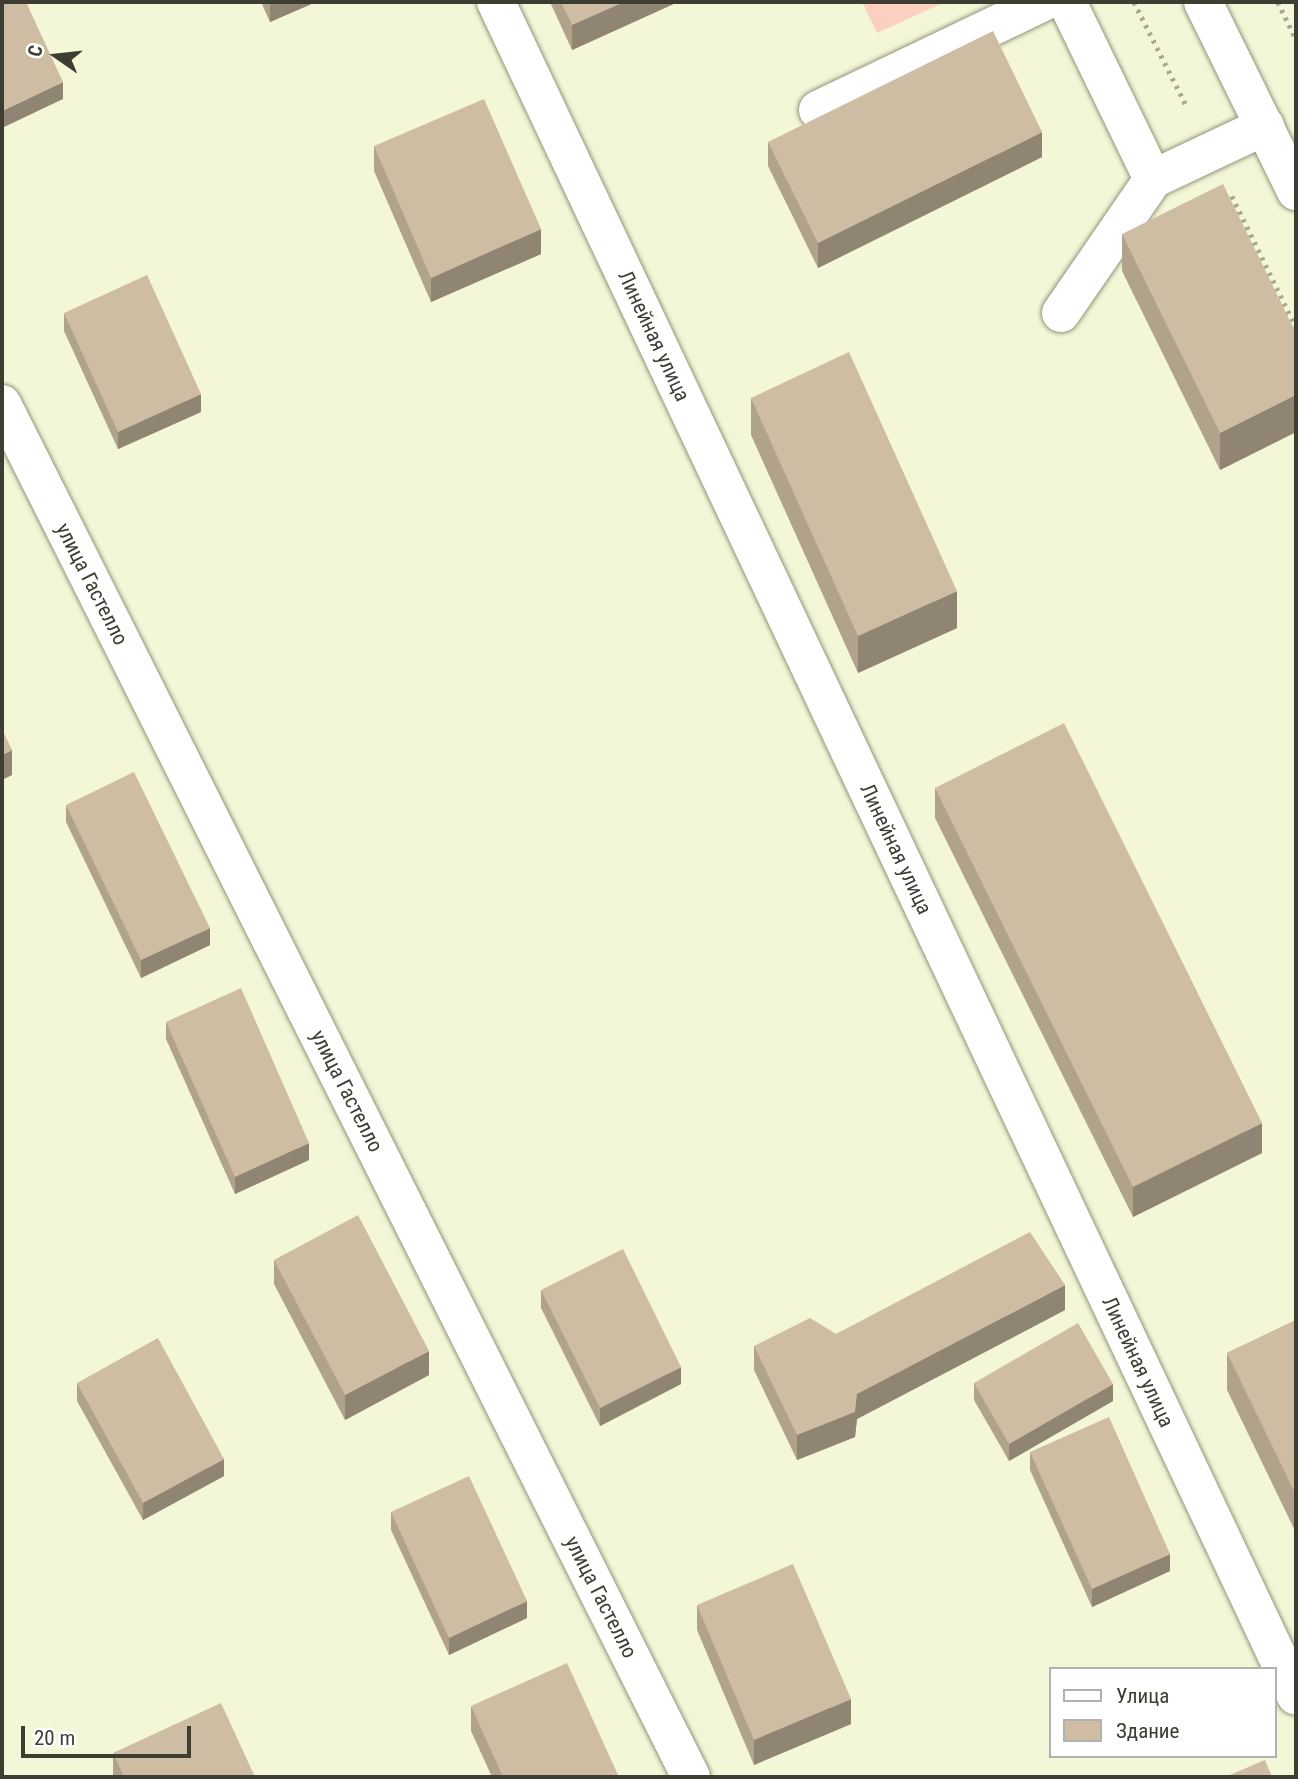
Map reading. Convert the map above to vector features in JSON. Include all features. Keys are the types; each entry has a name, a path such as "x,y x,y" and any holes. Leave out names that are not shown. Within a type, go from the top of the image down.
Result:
{"street":[{"name":"Линейная улица","path":"496,2 1296,1696"},
{"path":"818,110 1043,2"},
{"path":"1067,2 1153,179"},
{"path":"1203,2 1296,191"},
{"path":"1061,313 1153,179 1265,127"},
{"name":"улица Гастелло","path":"2,404 691,1777"}],"path":[{"path":"1278,2 1296,39"}],"shaded area":[{"path":"862,2 945,2 877,33"}],"building":[{"path":"2,2 26,2 63,82 2,111"},
{"path":"561,2 624,2 572,25"},
{"path":"993,31 1042,132 818,243 768,142"},
{"path":"484,99 541,229 431,278 374,146"},
{"path":"1223,184 1296,333 1296,395 1220,433 1122,234"},
{"path":"147,275 201,394 118,432 64,313"},
{"path":"849,352 957,591 858,636 751,398"},
{"path":"1064,723 1262,1123 1133,1187 935,788"},
{"path":"2,729 12,750 2,755"},
{"path":"134,772 210,928 141,960 66,805"},
{"path":"241,988 309,1143 235,1177 166,1022"},
{"path":"358,1215 429,1351 345,1395 274,1260"},
{"path":"1030,1232 1065,1285 857,1394 855,1412 797,1435 754,1346 810,1318 836,1334"},
{"path":"623,1249 681,1367 600,1408 541,1290"},
{"path":"1296,1320 1296,1495 1227,1353"},
{"path":"1078,1323 1113,1384 1009,1444 974,1383"},
{"path":"158,1338 224,1459 143,1503 77,1383"},
{"path":"1109,1417 1170,1554 1092,1589 1030,1452"},
{"path":"469,1476 527,1601 449,1638 391,1512"},
{"path":"793,1564 851,1699 754,1740 697,1605"},
{"path":"567,1663 619,1777 503,1777 471,1706"},
{"path":"221,1703 255,1777 124,1777 113,1753"},
{"path":"1265,1760 1272,1777 1225,1777"}]}
